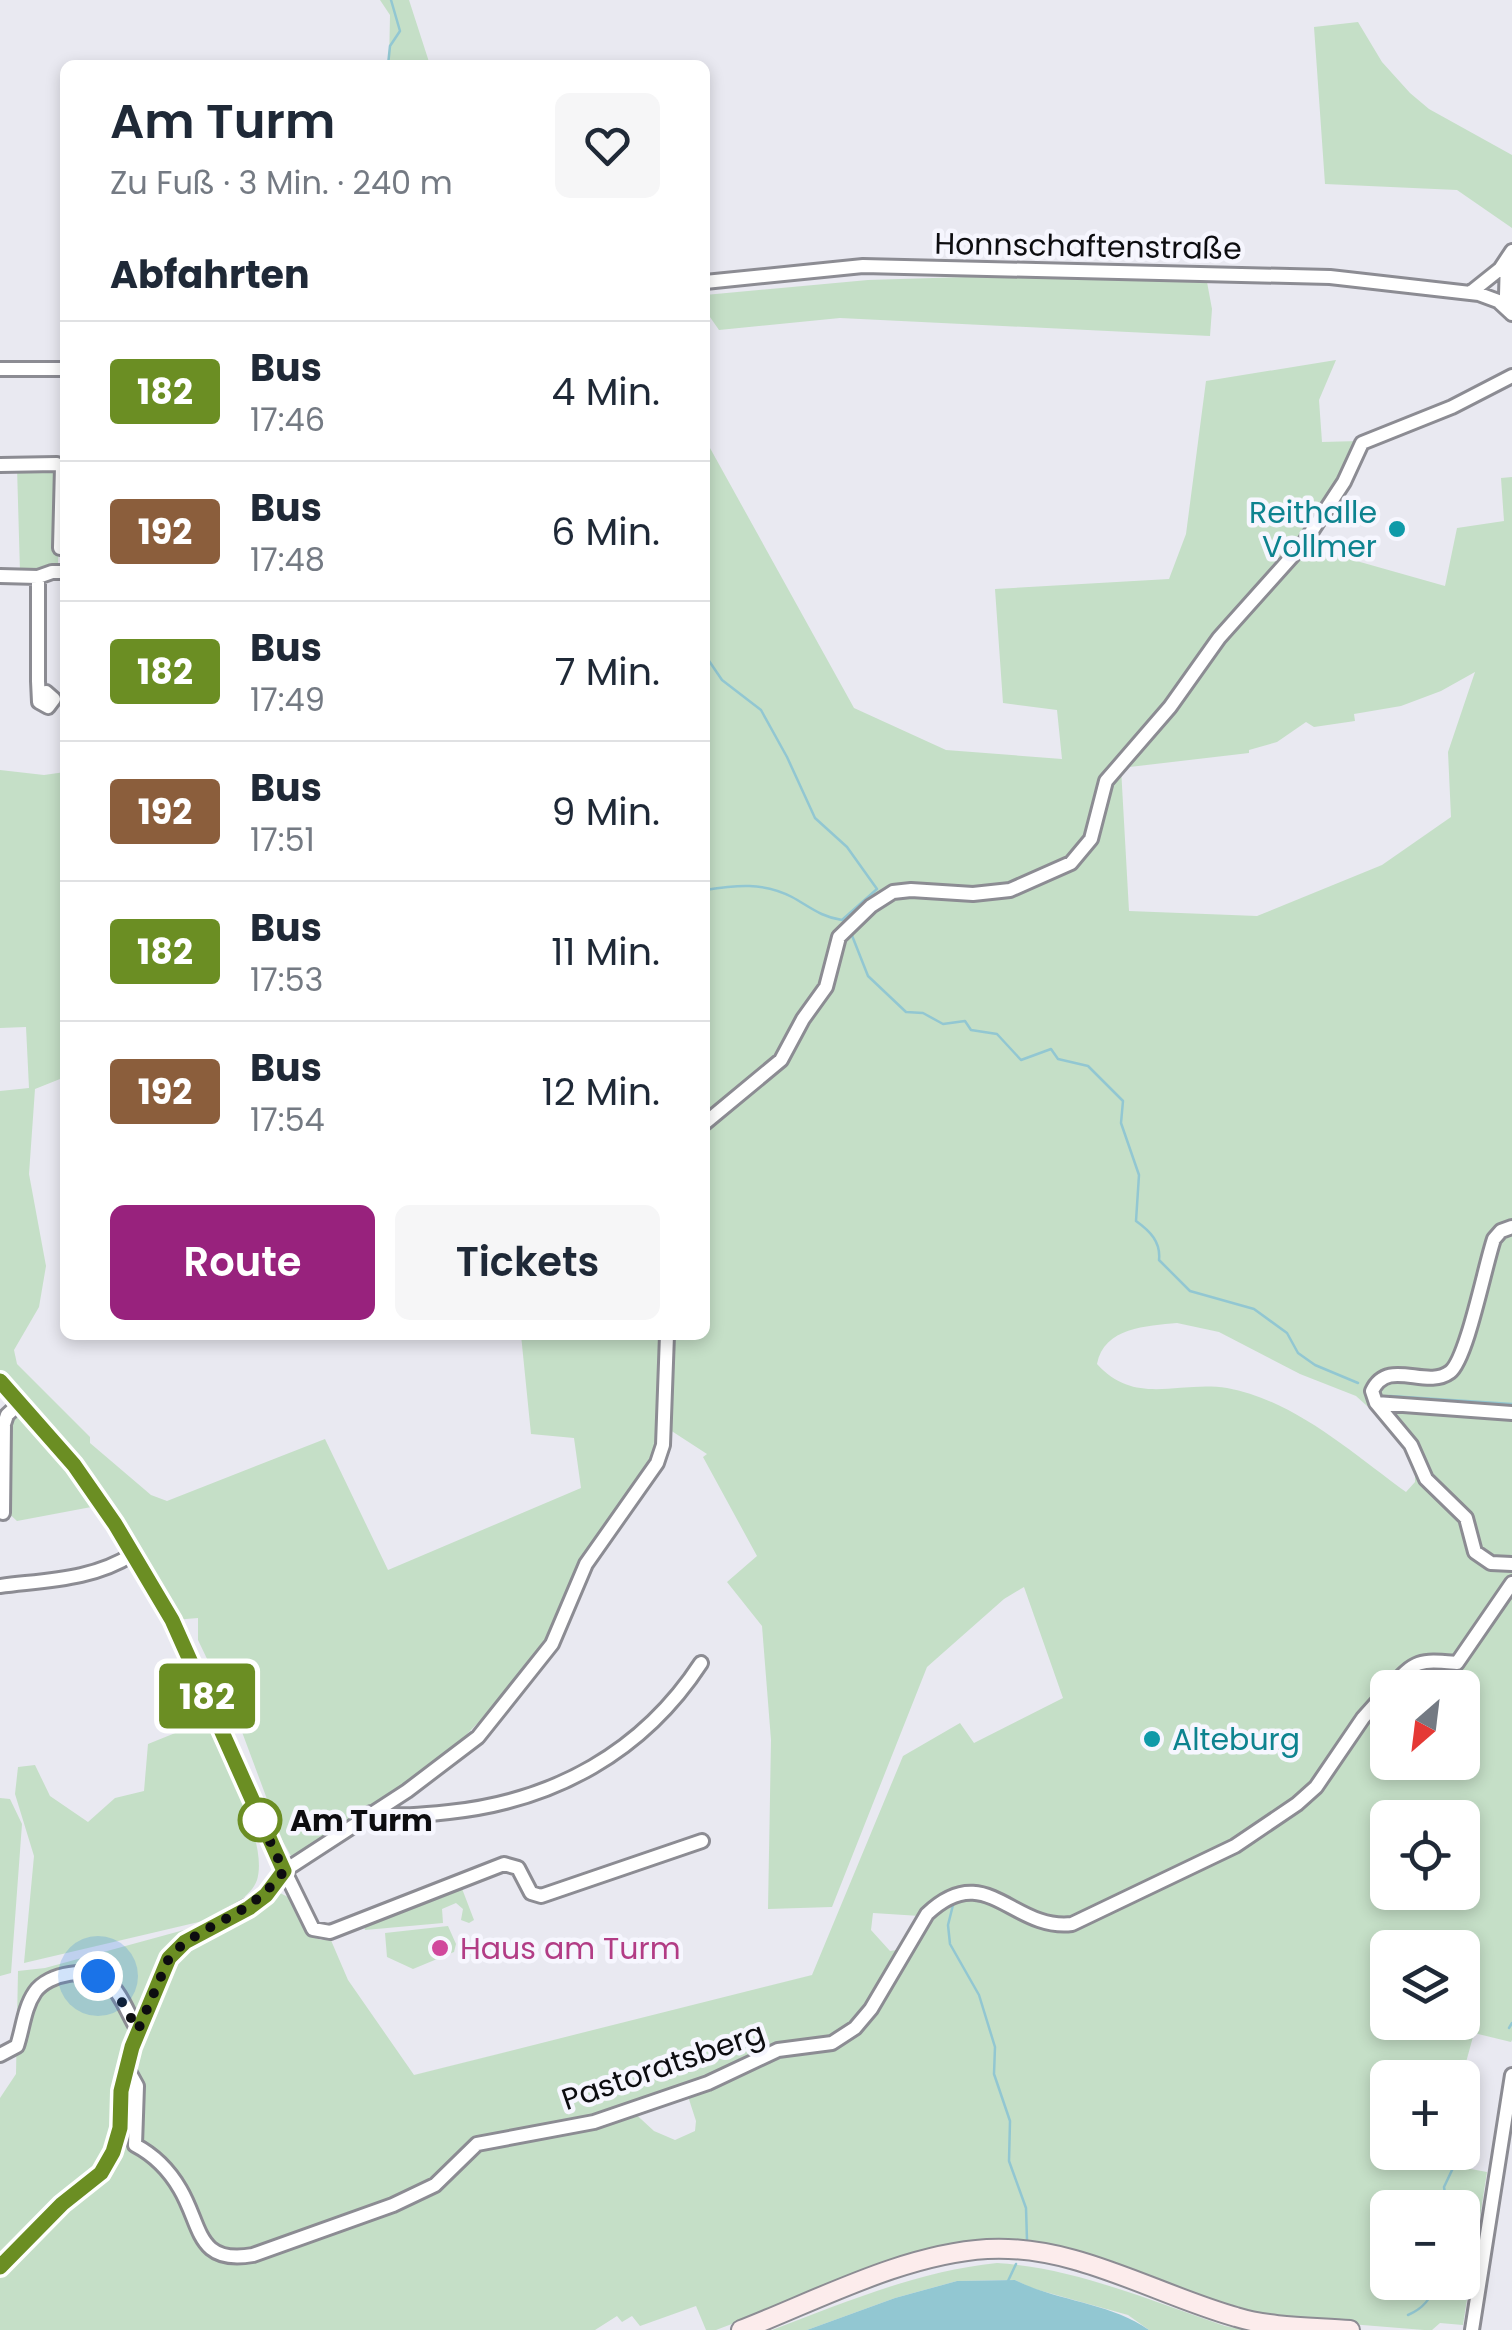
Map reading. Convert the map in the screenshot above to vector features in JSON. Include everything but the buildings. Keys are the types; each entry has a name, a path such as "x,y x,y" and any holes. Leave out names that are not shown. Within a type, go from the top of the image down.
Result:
{"main road":[{"path":"741,2330 906,2265 948,2254 1002,2249 1092,2265 1236,2318 1350,2330"}],"street":[{"path":"1470,293 1490,278 1510,254"},
{"path":"1510,254 1505,274 1512,314"},
{"name":"Honnschaftenstraße","path":"710,281 864,266 1330,277 1470,293 1490,298 1512,314"},
{"path":"0,368 60,369"},
{"path":"710,1118 774,1068 786,1053 803,1019 826,987 840,937 871,906 893,892 973,894 1010,890 1071,863 1092,839 1106,781 1170,707 1219,638 1304,543 1344,482 1362,443 1452,407 1512,376"},
{"path":"0,465 60,467"},
{"path":"0,576 60,572"},
{"path":"38,576 39,698"},
{"path":"1512,1227 1494,1239 1456,1365 1441,1376 1382,1378 1372,1388 1376,1403 1410,1445 1426,1479 1464,1515 1476,1552 1492,1562 1512,1564"},
{"path":"0,2267 62,2204 101,2173 120,2128 121,2091 138,2030 163,1970 176,1950 249,1908 266,1895 284,1871 449,1761 478,1737 552,1644 586,1564 656,1462 663,1445 667,1340"},
{"path":"0,1381 74,1465 133,1554 184,1642 284,1871 309,1925 317,1932 325,1933 496,1866 510,1864 518,1868 532,1894 541,1896 702,1840"},
{"path":"1376,1403 1512,1413"},
{"path":"3,1513 4,1424 20,1404"},
{"path":"0,1586 87,1575 106,1570 133,1554"},
{"name":"Pastoratsberg","path":"1410,1670 1419,1662 1457,1663 1512,1583"},
{"path":"371,1813 396,1816 476,1808 577,1778 604,1762 661,1716 701,1663"},
{"name":"Pastoratsberg","path":"127,2068 137,2086 134,2145 165,2167 182,2191 204,2244 220,2255 253,2255 393,2205 435,2185 476,2144 594,2122 708,2082 778,2050 832,2042 854,2028 871,2009 927,1914 961,1893 987,1893 1052,1927 1072,1924 1186,1872 1235,1846 1306,1798 1370,1710"},
{"path":"0,2055 17,2046 28,2007 42,1984 72,1974 86,1973 108,1982 138,2030"},
{"path":"1472,2330 1512,2075"}],"green space":[{"path":"380,0 409,0 428,60 389,60 390,15"},
{"path":"1358,22 1382,62 1410,93 1429,109 1512,155 1512,228 1457,190 1325,184 1314,27"},
{"path":"998,276 1207,282 1212,309 1210,336 840,318 719,330 710,317 710,295 868,280"},
{"path":"1336,360 1319,400 1322,442 1359,441 1300,545 1445,586 1457,528 1504,521 1501,478 1512,477 1511,2042 1480,2034 1480,1930 1370,1930 1370,2040 1472,2040 1467,2060 1370,2060 1370,2170 1487,2172 1480,2217 1480,2190 1370,2190 1370,2300 1467,2300 1463,2325 1440,2323 1432,2330 1424,2330 1263,2317 1005,2243 813,2293 716,2330 706,2330 696,2306 640,2326 632,2316 622,2322 617,2316 595,2330 0,2330 0,2098 16,2074 18,1971 45,1968 184,1930 203,1921 24,1963 34,1856 15,1794 18,1767 35,1765 50,1796 88,1822 115,1798 144,1791 148,1744 205,1721 242,1800 256,1844 257,1880 236,1904 258,1894 264,1885 288,1897 308,1935 321,1940 330,1938 348,1980 414,2075 812,1975 903,1756 960,1723 974,1743 1063,1698 1024,1587 1004,1599 927,1667 832,1907 768,1909 771,1740 762,1626 727,1582 757,1556 703,1457 707,1454 667,1428 670,1340 710,1340 710,448 854,708 946,750 1062,759 1057,710 1003,703 995,589 1169,579 1186,534 1206,381","holes":["1475,672 1448,752 1451,817 1382,865 1257,916 1129,911 1121,768 1249,753 1277,742 1306,722 1314,727 1355,721 1354,714 1401,706 1441,691","1177,1323 1219,1332 1300,1374 1356,1396 1396,1432 1415,1468 1415,1482 1406,1492 1321,1430 1252,1394 1209,1386 1159,1389 1127,1385 1097,1364 1108,1342 1128,1331","873,1913 920,1916 910,1948 890,1951 871,1930","685,2087 696,2121 695,2131 675,2140 654,2131 629,2108"]},
{"path":"17,467 60,467 58,568 20,572"},
{"path":"0,770 44,775 60,773 60,1079 35,1089 29,1174 46,1266 39,1307 14,1350 17,1364 90,1437 90,1443 151,1495 167,1501 325,1439 388,1570 581,1488 574,1438 531,1434 522,1340 662,1340 659,1443 624,1500 577,1564 555,1631 499,1701 443,1759 299,1858 291,1856 283,1842 242,1732 198,1640 198,1618 174,1620 102,1505 17,1521 4,1509 5,1432 20,1405 0,1378 0,1091 29,1088 26,1027 0,1028"},
{"path":"0,1798 10,1799 22,1824 11,1973 0,1976"},
{"path":"461,1886 474,1920 469,1923 461,1920 463,1909 456,1903 442,1909 443,1923 365,1930 364,1925"},
{"path":"448,1926 456,1944 454,1952 413,1969 387,1957 385,1933"},
{"path":"997,2263 1056,2271 1247,2330 1149,2330 1128,2315 1015,2280 957,2281 895,2298 807,2330 772,2330 911,2280"}],"water":[{"path":"1015,2280 1117,2313 1149,2330 807,2330 895,2298 957,2281"}],"waterway":[{"path":"389,60 390,46 400,31 391,0"},
{"path":"710,662 722,680 761,710 815,818 847,847 877,889 842,920 771,889 739,886 710,889"},
{"path":"851,933 868,976 906,1012 923,1013 943,1024 965,1021 971,1030 997,1034 1021,1060 1051,1049 1058,1059 1088,1066 1123,1101 1121,1123 1139,1175 1136,1221 1154,1238 1159,1260 1190,1291 1254,1309 1287,1333 1298,1353 1315,1365 1358,1383"},
{"path":"1390,1396 1512,1404"},
{"path":"954,1901 948,1925 950,1944 979,1995 995,2047 994,2074 1010,2121 1009,2161 1026,2208 1027,2240"},
{"path":"1509,2028 1512,2023"},
{"path":"1444,2190 1452,2170"},
{"path":"1008,2281 1016,2264"},
{"path":"1408,2315 1427,2300"}],"bus line":[{"name":"182","path":"0,1381 74,1465 115,1524 172,1620 284,1871 266,1895 249,1908 185,1942 169,1958 132,2047 113,2152 101,2173 62,2204 0,2267"}],"place":[{"name":"Reithalle Vollmer","path":"1397,529"},
{"name":"Alteburg","path":"1152,1739"},
{"name":"Am Turm","path":"260,1820"},
{"name":"Haus am Turm","path":"440,1948"}],"route":[{"path":"98,1976 116,1992 138,2030 176,1950 249,1908 266,1895 284,1871 260,1820"}]}
